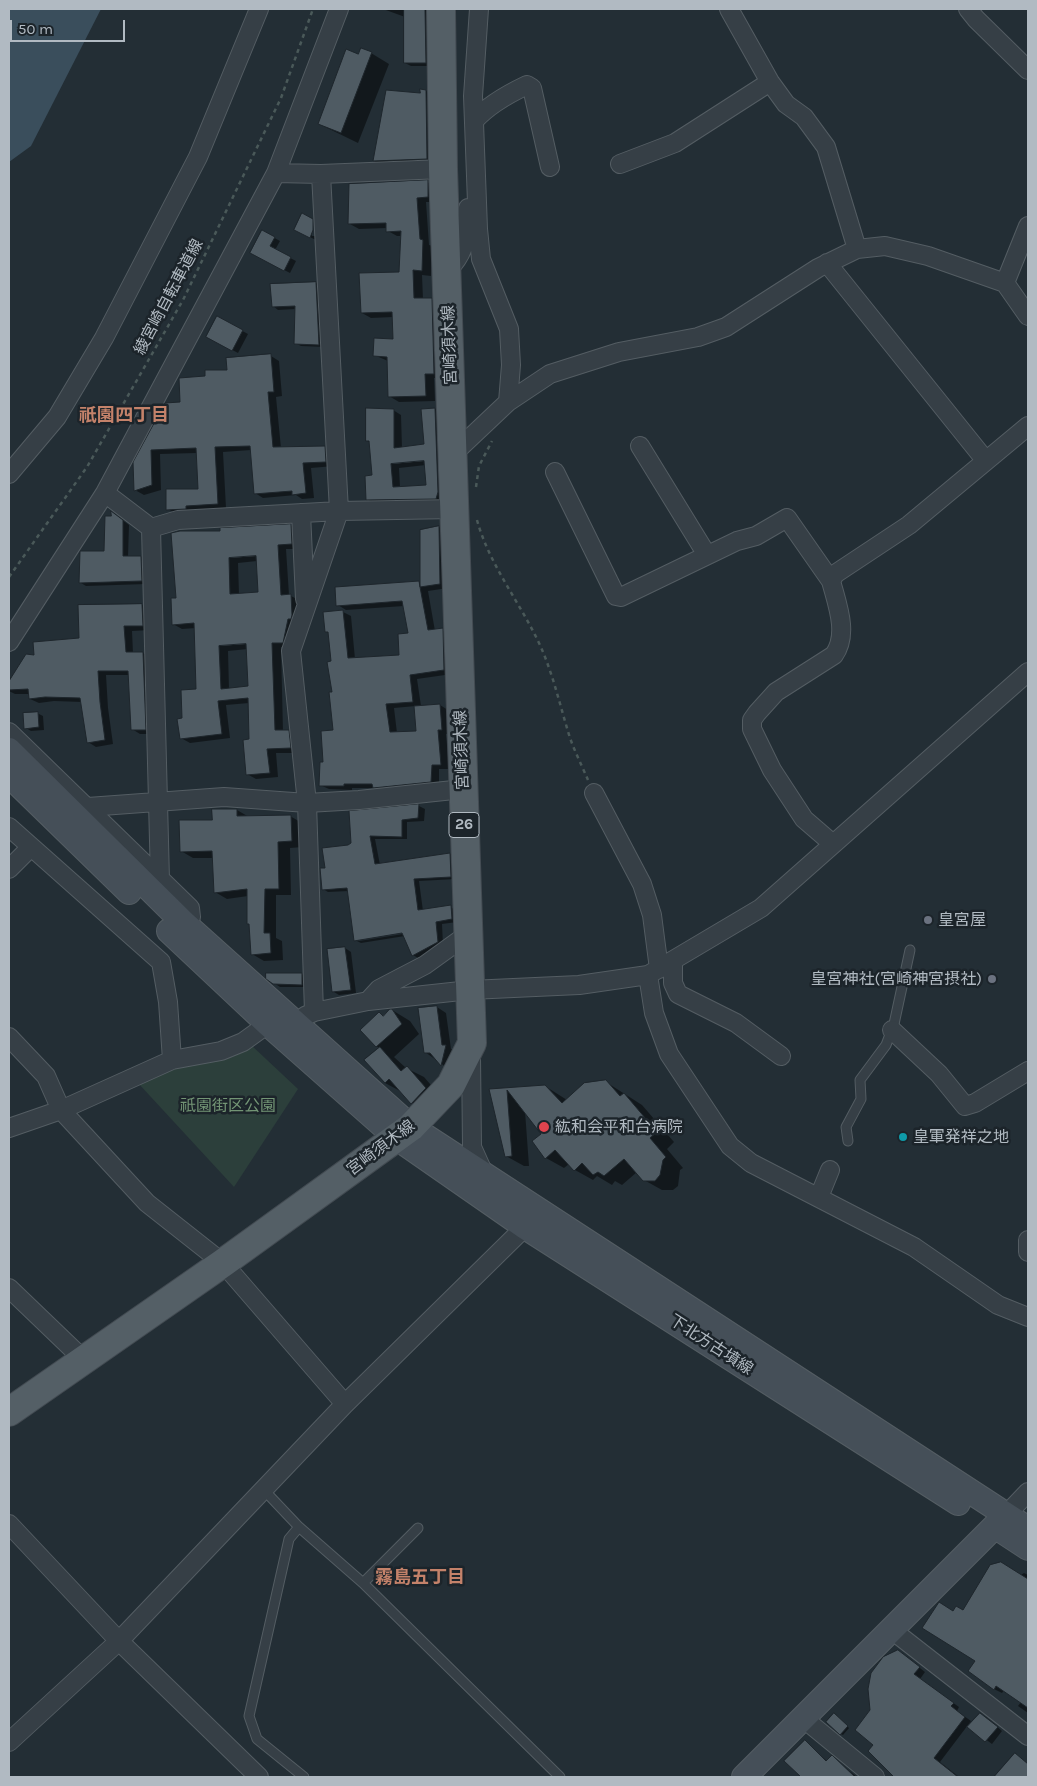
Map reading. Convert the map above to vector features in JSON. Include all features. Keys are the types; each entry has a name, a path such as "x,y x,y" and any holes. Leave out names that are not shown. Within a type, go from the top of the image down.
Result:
{"main road":[{"name":"宮崎須木線","path":"9,1412 404,1133 451,1085 472,1043 463,789 469,506 454,453 443,169 441,9"},
{"path":"9,750 268,1024 404,1133"},
{"path":"9,774 183,933 293,1022 404,1133"},
{"name":"下北方古墳線","path":"404,1133 485,1176 1000,1520 1028,1548"},
{"name":"下北方古墳線","path":"404,1133 525,1227 1000,1520 1028,1529"},
{"path":"744,1777 1000,1520"}],"street":[{"path":"9,474 57,417 104,338 198,157 259,9"},
{"path":"9,642 105,493 276,172 339,9"},
{"path":"479,9 473,96 476,193 481,260 509,329 511,365 508,402"},
{"path":"729,9 770,82 786,104 804,117 826,147 857,249"},
{"path":"968,9 1028,70"},
{"path":"620,164 675,143 770,82"},
{"path":"474,121 484,110 518,89 527,85 532,88 535,94 550,167"},
{"path":"276,172 321,174 443,169"},
{"path":"314,1012 307,803 291,651 339,511 321,174"},
{"path":"447,271 459,258 465,242 470,199 476,193"},
{"path":"1005,282 1028,226"},
{"path":"454,453 508,402 550,374 619,352 698,337 726,328 826,263 857,249 885,246 928,256 1005,282 1028,316"},
{"path":"826,263 986,461"},
{"path":"832,581 835,574 909,525 1028,426"},
{"path":"640,446 707,555"},
{"path":"555,472 616,596 621,596 737,541 756,536 787,518 832,581 841,632 839,648 834,655 776,692 752,720 752,728 772,770 804,819 833,844"},
{"path":"105,493 151,528"},
{"path":"151,528 178,520 469,506"},
{"path":"301,513 305,609"},
{"path":"151,528 160,880"},
{"path":"9,1128 61,1110 172,1060 221,1051 243,1042 268,1024 293,1022 314,1012 368,1001 470,990 579,985 660,969 761,908 1028,672"},
{"path":"9,732 190,908 191,917 183,933 161,962"},
{"path":"88,807 224,797 307,803 359,800 463,789"},
{"path":"594,793 642,884 652,915 660,969 654,1013 668,1054 730,1146 751,1163 914,1247 998,1305 1028,1318"},
{"path":"9,827 161,962 168,1002 172,1060"},
{"path":"9,869 31,846"},
{"path":"368,1001 378,989 425,965 468,934"},
{"path":"660,969 673,984 678,994 736,1023 781,1056"},
{"path":"892,1030 939,1074 965,1106 975,1104 1028,1071"},
{"path":"9,1037 46,1076 61,1110 147,1203 223,1262 345,1404"},
{"path":"472,1043 469,1067 472,1147 485,1176"},
{"path":"819,1197 830,1170"},
{"path":"9,1742 119,1641 345,1404 525,1227"},
{"path":"1028,1240 1028,1252"},
{"path":"9,1288 84,1360"},
{"path":"1000,1520 1028,1492"},
{"path":"9,1524 119,1641 259,1777"},
{"path":"892,1630 1028,1736"},
{"path":"803,1718 875,1777"}],"lane":[{"path":"848,1141 846,1127 861,1099 860,1080 886,1045 892,1030 910,950"},
{"path":"263,1489 299,1527 363,1583 560,1777"},
{"path":"299,1527 289,1539 249,1716 257,1738 304,1777"},
{"path":"363,1583 418,1528"}],"path":[{"name":"綾宮崎自転車道線","path":"9,577 87,467 183,300 281,98 313,9"},
{"path":"494,437 479,466 469,506 484,544 515,596 540,644 558,695 570,739 594,793"}],"green space":[{"name":"祇園街区公園","path":"250,1044 298,1089 234,1187 138,1083 173,1067"}],"water":[{"path":"9,9 101,9 31,146 9,162"}],"building":[{"path":"404,9 425,9 426,63 404,63"},
{"path":"361,48 372,52 341,133 318,124 346,49 358,54"},
{"path":"420,89 426,90 427,159 373,161 386,90 420,93"},
{"path":"428,180 428,197 417,198 420,239 423,240 422,271 413,270 414,298 432,298 434,374 425,374 426,396 388,397 387,357 373,356 374,338 393,339 392,312 361,313 359,273 399,272 401,231 386,232 386,223 348,224 349,184"},
{"path":"302,213 313,219 313,230 310,238 294,230"},
{"path":"262,230 275,237 270,246 291,257 284,271 250,253"},
{"path":"316,282 319,345 294,344 295,306 272,307 270,284"},
{"path":"217,316 243,330 232,351 206,337"},
{"path":"271,354 274,392 268,392 273,447 325,446 326,462 303,463 306,493 292,495 292,491 254,494 250,446 215,447 218,504 186,506 186,509 166,510 166,489 198,489 196,448 151,450 152,485 134,491 133,462 165,403 180,402 179,378 205,376 205,370 227,370 226,358"},
{"path":"366,408 394,409 394,448 424,444 421,409 435,408 438,492 436,499 366,500 365,476 372,475 369,441 366,441","holes":["424,461 426,485 393,487 391,464"]},
{"path":"111,511 123,520 123,556 141,556 142,581 79,583 80,551 104,551 105,516 111,516"},
{"path":"291,524 292,544 278,545 281,595 291,594 292,615 291,619 288,619 283,643 272,643 275,730 289,730 291,748 267,749 270,773 246,775 243,740 249,739 248,698 218,701 222,734 180,739 177,719 182,718 181,690 196,689 194,623 172,625 171,598 176,598 171,533 180,531 220,531 220,528","holes":["256,556 258,592 230,594 229,558","246,644 248,686 221,689 219,646"]},
{"path":"439,526 440,584 420,587 420,530"},
{"path":"419,581 428,630 443,628 444,670 410,675 413,702 386,704 390,732 416,731 414,706 440,704 442,730 438,730 441,765 432,765 431,782 373,788 372,784 319,786 320,762 323,762 321,731 333,730 329,692 332,692 327,662 331,661 328,632 325,632 323,612 343,610 348,658 399,655 398,634 408,633 402,601 336,606 335,587"},
{"path":"142,604 143,626 124,626 126,652 143,652 146,730 131,730 128,671 98,671 105,740 87,743 80,698 45,697 29,699 28,689 9,690 9,681 26,654 34,655 33,642 79,638 78,605"},
{"path":"38,712 39,727 24,729 23,713"},
{"path":"419,804 418,818 402,820 402,837 370,836 375,864 450,853 451,877 414,879 418,910 451,905 452,919 436,922 438,942 412,956 402,933 354,941 347,888 322,890 320,868 325,868 322,848 351,843 349,811"},
{"path":"212,809 237,809 237,816 291,815 292,841 278,842 279,889 265,889 264,933 270,933 271,953 251,955 249,924 247,924 247,889 214,893 212,851 180,852 179,820 212,820"},
{"path":"345,947 351,990 332,992 327,949"},
{"path":"266,973 302,973 302,985 273,984 266,979"},
{"path":"437,1006 442,1045 446,1045 441,1066 430,1053 424,1053 418,1008"},
{"path":"392,1009 402,1024 376,1047 360,1030 379,1012 383,1016"},
{"path":"380,1047 401,1071 407,1066 426,1088 411,1104 389,1079 385,1083 364,1060"},
{"path":"606,1080 620,1096 624,1093 657,1132 650,1138 666,1157 663,1160 660,1175 655,1181 643,1181 624,1159 604,1176 598,1172 593,1175 582,1163 574,1171 555,1150 545,1159 532,1141 541,1134 507,1090 512,1156 505,1157 489,1089 545,1085 562,1103 584,1083"},
{"path":"1001,1562 1028,1579 1028,1708 996,1686 994,1690 968,1671 975,1661 922,1628 939,1602 953,1611 956,1606 963,1610 990,1565"},
{"path":"898,1650 920,1667 914,1674 954,1703 951,1706 965,1717 934,1758 958,1777 894,1777 868,1751 873,1745 855,1730 870,1710 868,1689 871,1673 883,1657"},
{"path":"834,1713 848,1726 840,1735 826,1722"},
{"path":"980,1713 998,1727 985,1742 967,1727"},
{"path":"805,1740 826,1761 832,1755 855,1777 801,1777 784,1761"},
{"path":"1015,1753 1028,1764 1028,1777 994,1777"}],"place":[{"name":"皇宮屋","path":"928,920"},
{"name":"皇宮神社(宮崎神宮摂社)","path":"992,979"},
{"name":"紘和会平和台病院","path":"544,1127"},
{"name":"皇軍発祥之地","path":"903,1137"}],"district":[{"name":"祇園四丁目","path":"124,416"},
{"name":"霧島五丁目","path":"420,1578"}]}
